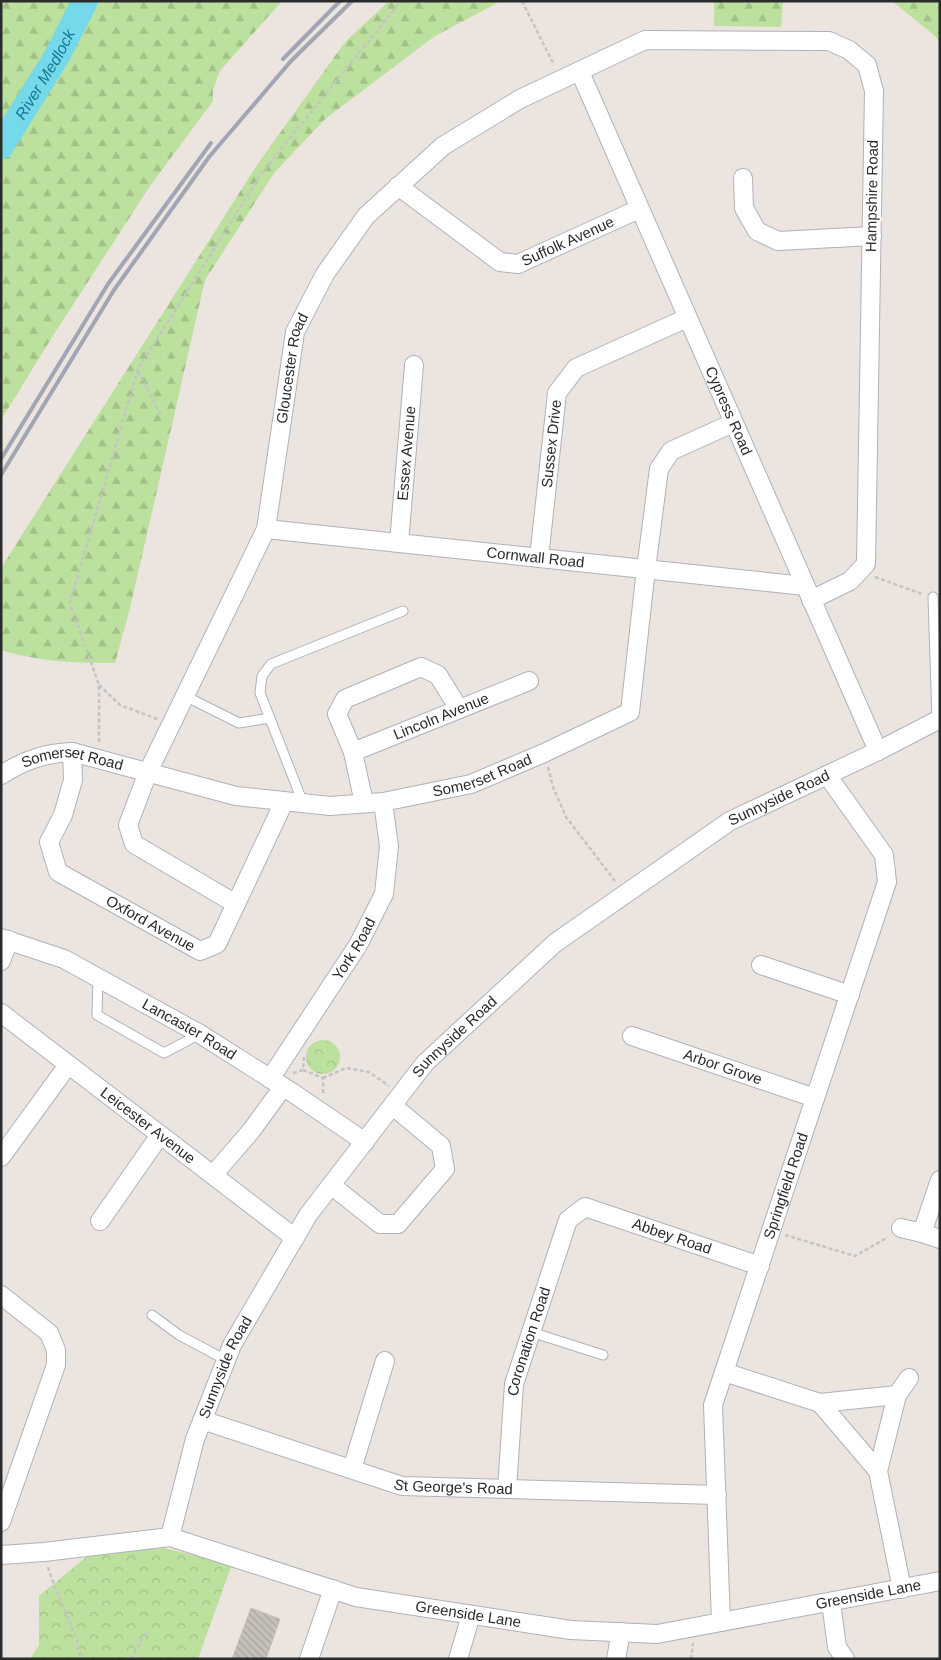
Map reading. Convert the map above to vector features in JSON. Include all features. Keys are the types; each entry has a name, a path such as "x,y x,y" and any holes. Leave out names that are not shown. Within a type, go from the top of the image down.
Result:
{"street":[{"name":"Hampshire Road","path":"580,72 645,40 828,41 849,50 867,65 874,91 872,236 866,564 859,572"},
{"name":"Gloucester Road","path":"236,904 134,844 128,825 148,772 266,529 295,332 325,274 355,231 366,216 398,186 443,146 520,99 580,72"},
{"name":"Cypress Road","path":"580,72 878,751"},
{"path":"743,178 744,208 757,230 778,241 872,236"},
{"name":"Suffolk Avenue","path":"398,186 500,262 518,264 639,209"},
{"name":"Sussex Drive","path":"539,558 557,393 576,368 687,318"},
{"name":"Essex Avenue","path":"399,543 414,365"},
{"name":"Somerset Road","path":"1,775 35,758 53,753 72,752 236,796 330,806 383,802 471,784 544,753 630,712 659,469 671,451 733,423"},
{"name":"Cornwall Road","path":"266,529 646,569 808,593"},
{"path":"808,593 850,581 859,572"},
{"path":"364,803 353,752 337,714 345,699 421,667 438,675 459,709"},
{"name":"Lincoln Avenue","path":"353,752 529,681"},
{"name":"Sunnyside Road","path":"170,1537 195,1439 232,1345 308,1215 425,1064 556,943 730,821 878,751 938,719"},
{"name":"Oxford Avenue","path":"72,752 73,780 63,815 49,842 58,872 200,950 218,944 284,802"},
{"name":"Springfield Road","path":"721,1622 714,1405 887,882 884,856 827,775"},
{"name":"York Road","path":"213,1175 252,1131 277,1083 358,945 384,894 389,846 383,802"},
{"path":"1,961 5,939"},
{"name":"Lancaster Road","path":"5,939 64,959 200,1034 365,1142"},
{"path":"761,965 850,995"},
{"name":"Leicester Avenue","path":"1,1013 295,1238"},
{"name":"Arbor Grove","path":"632,1036 815,1098"},
{"path":"1,1157 68,1064"},
{"path":"331,1185 380,1224 398,1224 445,1169 442,1146 397,1100"},
{"path":"100,1221 160,1135"},
{"path":"922,1233 940,1180"},
{"name":"Abbey Road","path":"585,1207 760,1266"},
{"name":"Coronation Road","path":"507,1489 514,1384 568,1220 585,1207"},
{"path":"902,1228 940,1240"},
{"path":"1,1295 49,1333 56,1350 56,1366 1,1522"},
{"path":"352,1470 385,1361"},
{"path":"724,1372 820,1403 897,1395"},
{"path":"902,1589 878,1471 897,1395 909,1378"},
{"path":"820,1403 878,1471"},
{"name":"St George's Road","path":"202,1420 402,1486 717,1495"},
{"name":"Greenside Lane","path":"1,1554 44,1552 170,1537 356,1597 571,1630 657,1634 940,1581"},
{"path":"309,1659 333,1589"},
{"path":"831,1602 837,1647 845,1659"},
{"path":"458,1659 471,1615"},
{"path":"616,1659 621,1632"}],"lane":[{"path":"933,597 938,719"},
{"path":"304,803 260,693 262,676 271,664 403,611"},
{"path":"185,696 239,723 270,718"},
{"path":"98,978 97,1015 164,1053 200,1034"},
{"path":"152,1315 179,1335 226,1360"},
{"path":"532,1332 603,1355"}],"path":[{"path":"98,758 99,685 70,603 138,370 262,174 401,1"},
{"path":"522,1 561,80"},
{"path":"138,370 160,414"},
{"path":"859,572 933,597"},
{"path":"99,685 120,705 172,724"},
{"path":"544,753 553,787 566,817 625,894"},
{"path":"304,1070 323,1078 346,1068 369,1072 397,1100"},
{"path":"322,1113 323,1078"},
{"path":"771,1231 855,1256 902,1228"},
{"path":"44,1552 52,1579 75,1634 79,1659"},
{"path":"131,1659 146,1632"},
{"path":"79,1651 83,1659"}],"green space":[{"path":"1,1 282,1 220,71 213,90 213,101 150,186 1,420"},
{"path":"389,1 501,1 435,36 325,119 274,173 205,280 131,604 115,663 58,661 1,650 1,568 257,165 345,42"},
{"path":"714,1 783,1 781,27 714,26"},
{"path":"892,1 940,1 940,43 935,36"},
{"path":"323,1040 335,1045 340,1057 335,1069 323,1074 311,1069 306,1057 311,1045"},
{"path":"164,1548 232,1564 198,1659 30,1659 39,1645 39,1596 90,1554"}],"building":[{"path":"251,1608 280,1619 266,1659 232,1659"}],"waterway":[{"name":"River Medlock","path":"1,146 57,56 85,1"}],"railway":[{"path":"283,59 340,1"},
{"path":"1,475 114,290 209,157 291,61 352,1"},
{"path":"1,459 108,284 211,143"}]}
